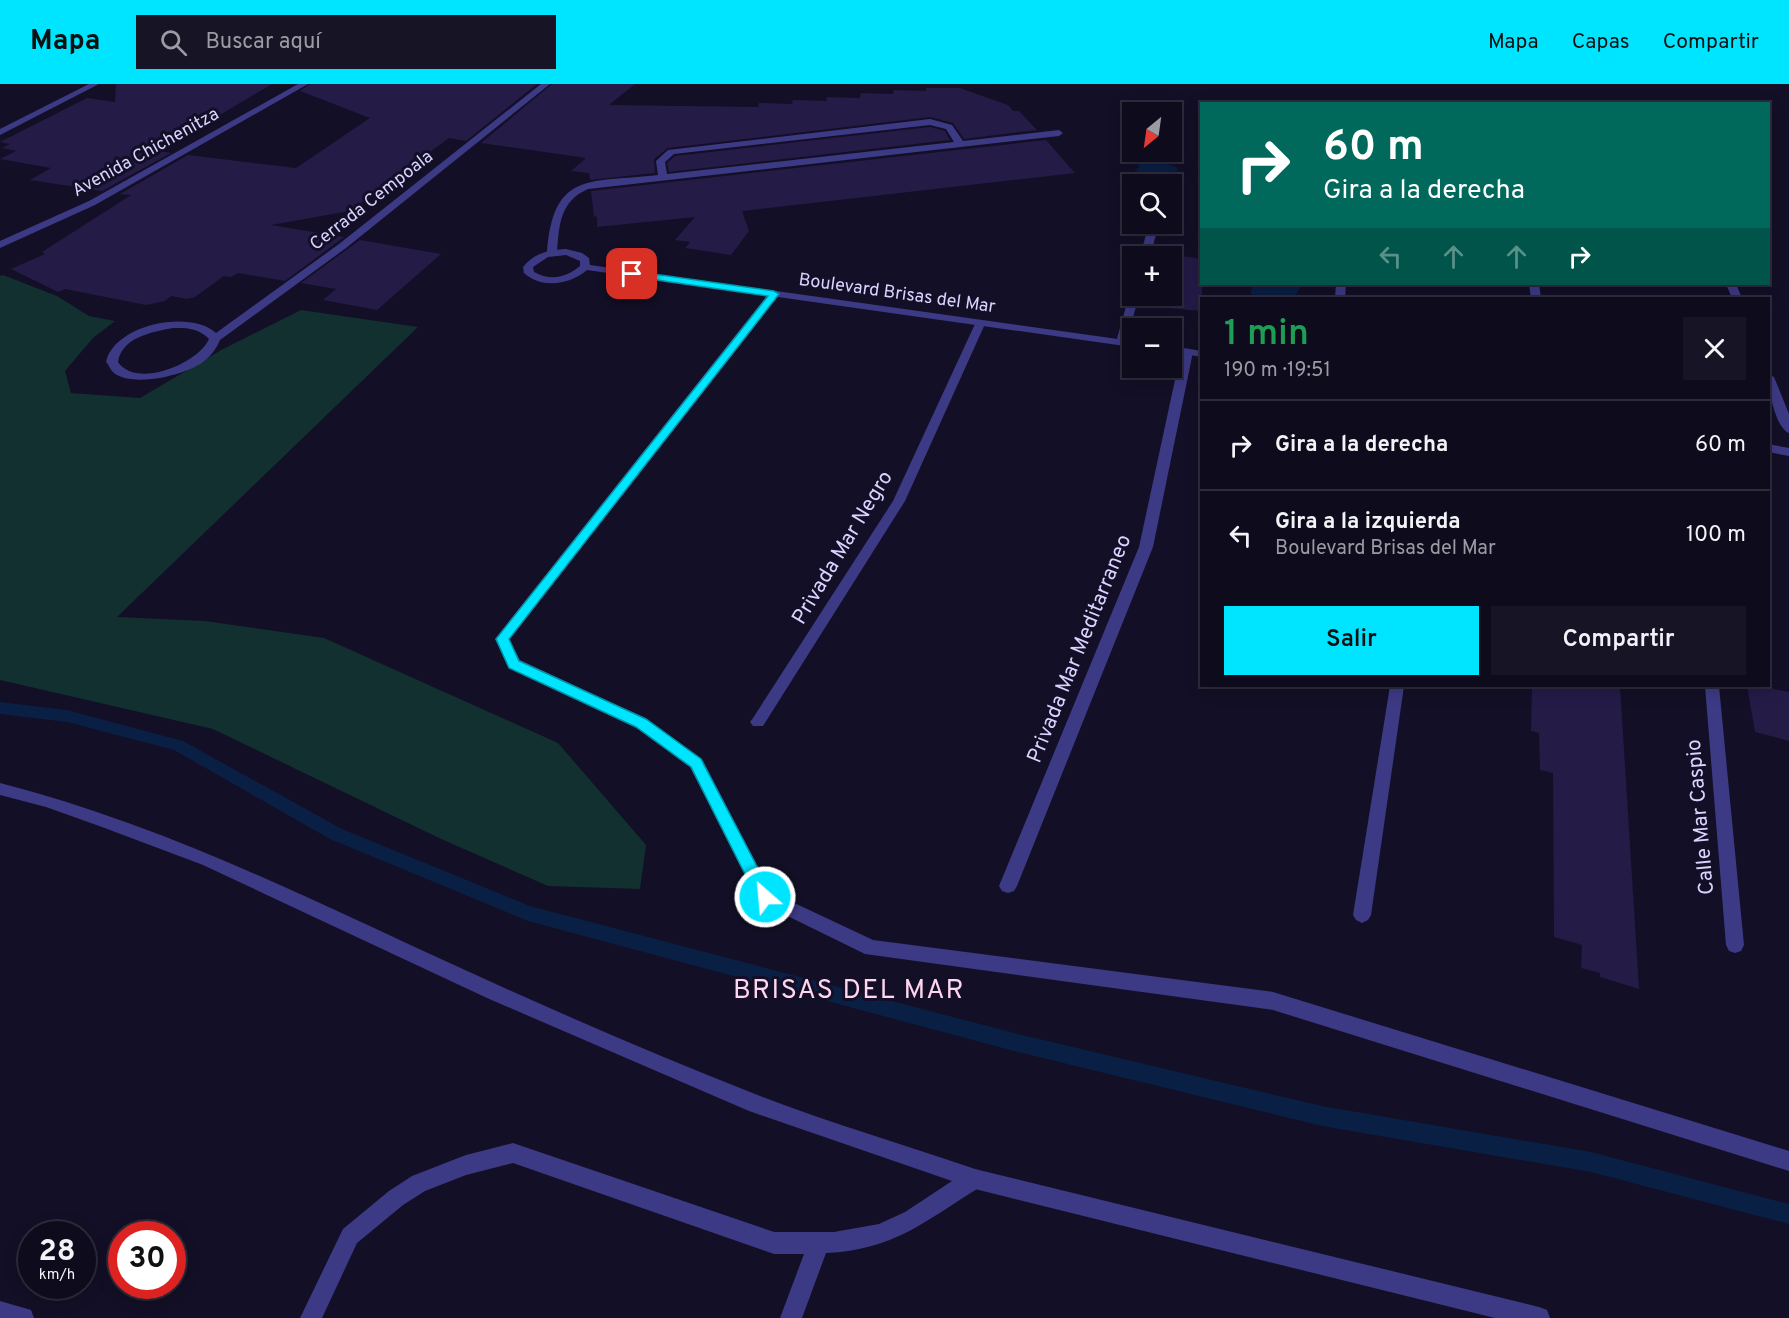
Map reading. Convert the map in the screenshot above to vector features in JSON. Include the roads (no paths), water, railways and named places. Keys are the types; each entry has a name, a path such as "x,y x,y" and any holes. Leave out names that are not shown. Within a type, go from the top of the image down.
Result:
{"street":[{"path":"0,132 95,84"},
{"name":"Avenida Chichenitza","path":"0,245 92,204 304,84"},
{"name":"Cerrada Cempoala","path":"215,338 206,328 197,325 160,327 125,341 113,355 112,362 123,373 135,376 167,373 198,362 214,345 215,338 303,278 546,84"},
{"path":"663,177 660,161 670,152 930,122 946,124 954,129 959,143"},
{"path":"552,253 561,202 572,191 604,183 1059,133"},
{"path":"566,252 578,255 585,260 585,267 569,278 545,280 529,273 528,267 532,261 552,253 566,252"},
{"name":"Boulevard Brisas del Mar","path":"585,267 1122,342"},
{"path":"774,294 502,639 514,664 641,723 696,763 765,897 871,948 1273,1001 1789,1161"},
{"name":"Privada Mar Negro","path":"758,722 899,501 980,324"},
{"name":"Privada Mar Meditarraneo","path":"1008,886 1146,548 1194,353"},
{"path":"1770,383 1789,429"},
{"path":"1770,448 1789,452"},
{"path":"1362,915 1397,687"},
{"name":"Calle Mar Caspio","path":"1712,687 1735,945"},
{"path":"0,789 46,801 108,822 209,860 493,992 756,1104 975,1179 1539,1318"},
{"path":"311,1318 350,1236 396,1198 419,1183 466,1165 513,1153 774,1242 819,1243 856,1239 892,1230 975,1179"},
{"path":"791,1318 819,1243"},
{"path":"0,1312 23,1318"}],"water":[{"path":"1162,162 1176,167 1178,170 1143,174 1134,170 1140,167 1137,164"},
{"path":"1254,285 1300,285 1301,287 1296,294 1298,297 1254,297 1250,292"}],"waterway":[{"path":"0,708 67,716 178,745 336,834 528,913 1014,1042 1322,1116 1591,1162 1789,1214"}],"district":[{"name":"BRISAS DEL MAR","path":"849,991"}]}
